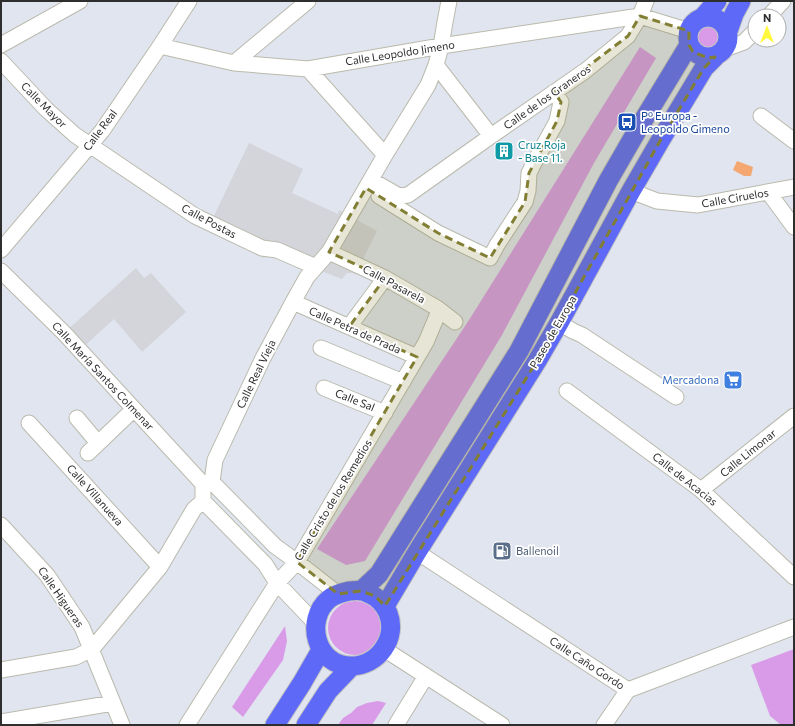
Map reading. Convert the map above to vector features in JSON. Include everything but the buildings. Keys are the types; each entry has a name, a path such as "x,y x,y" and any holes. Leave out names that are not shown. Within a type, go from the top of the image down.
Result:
{"main road":[{"path":"703,17 718,19 724,24 723,46 708,58 693,52 689,38 694,22 703,17 717,1"},
{"name":"Paseo de Europa","path":"385,606 417,552 537,361 631,191 704,68 723,46 734,14 741,1"},
{"name":"Paseo de Europa","path":"361,591 379,574 519,350 608,181 689,38"},
{"path":"349,591 361,591 375,596 385,606 390,618 391,630 389,640 384,649 374,659 363,664 352,666 341,665 331,661 321,650 317,638 316,624 323,605 329,599 338,594 349,591"},
{"path":"275,725 321,650"},
{"path":"306,725 328,691 352,666"}],"street":[{"path":"1,44 80,1"},
{"name":"Calle Real","path":"1,250 102,131 160,46 188,1"},
{"path":"234,63 308,1"},
{"name":"Calle Real Vieja","path":"203,501 207,483 215,460 263,358 293,302 307,277 329,252 385,155 428,85 436,65 441,46 450,1"},
{"path":"646,1 640,16 689,38"},
{"name":"Calle Leopoldo Jimeno","path":"160,46 234,63 308,69 441,46 640,16"},
{"name":"Calle de los Graneros","path":"402,203 408,195 585,71 628,36 640,16"},
{"path":"723,46 744,42 747,39"},
{"name":"Calle Mayor","path":"1,61 46,109 75,135 89,145"},
{"path":"436,65 491,136"},
{"path":"308,69 385,155"},
{"path":"368,184 402,203 438,233 490,258 524,202 528,191 529,172 557,121 561,102 554,92"},
{"path":"761,116 794,141"},
{"name":"Calle Postas","path":"89,145 195,216 262,248 277,250 316,267"},
{"name":"Calle Ciruelos","path":"631,191 657,202 698,205 769,193 794,187"},
{"path":"769,193 794,227"},
{"name":"Calle Pasarela","path":"329,252 385,278 437,308 455,322"},
{"name":"Calle María Santos Colmenar","path":"1,271 64,333 134,409 207,483 275,546 338,594"},
{"path":"349,327 385,278"},
{"name":"Calle Petra de Prada","path":"293,302 417,357"},
{"name":"Calle Cristo de los Remedios","path":"187,725 277,583 297,562 426,342 437,316 437,308"},
{"path":"559,323 582,335 676,397"},
{"path":"321,348 403,382"},
{"name":"Calle Sal","path":"324,388 385,413"},
{"name":"Calle de Acacias","path":"567,391 702,490 794,577"},
{"path":"77,418 93,448 134,409"},
{"name":"Calle Limonar","path":"702,490 794,416"},
{"name":"Calle Villanueva","path":"29,423 160,567"},
{"path":"1,670 76,657 92,649 160,567 194,509 203,501 265,564 277,583 316,624"},
{"name":"Calle Higueras","path":"1,525 47,575 82,627 122,725"},
{"name":"Calle Caño Gordo","path":"417,552 628,690 794,627"},
{"path":"384,649 502,725"},
{"path":"396,725 426,676"},
{"path":"604,725 628,690"},
{"path":"1,722 113,703"}],"highlighted area":[{"path":"640,16 689,31 689,45 693,52 708,58 715,57 704,68 660,141 537,361 385,606 375,596 361,591 338,594 297,562 417,357 349,327 385,278 329,252 366,188 438,233 490,258 525,202 529,173 557,121 561,102 554,92 628,36"}],"shaded area":[{"path":"709,27 717,30 720,38 717,46 709,49 701,46 698,38 701,30"},
{"path":"640,47 656,58 594,163 502,335 365,561 346,565 317,549 469,320"},
{"path":"249,143 303,169 292,193 338,214 339,210 377,231 356,275 353,273 347,273 342,279 316,267 274,253 264,258 207,230"},
{"path":"737,161 753,167 751,176 744,176 733,170"},
{"path":"136,268 144,278 151,273 186,312 142,352 114,319 80,350 64,333"},
{"path":"355,601 370,606 374,609 377,613 382,628 377,643 374,647 370,650 355,655 340,650 336,647 333,643 328,628 333,613 336,609 340,606"},
{"path":"285,626 287,641 283,660 243,717 232,707"},
{"path":"794,649 794,725 781,725 770,716 751,665"},
{"path":"378,701 386,703 372,725 338,725 343,718 357,707"}],"place":[{"name":"Pº Europa - Leopoldo Gimeno","path":"627,122"},
{"name":"Cruz Roja - Base 11.","path":"504,151"},
{"name":"Mercadona","path":"733,380"},
{"name":"Ballenoil","path":"502,551"}]}
